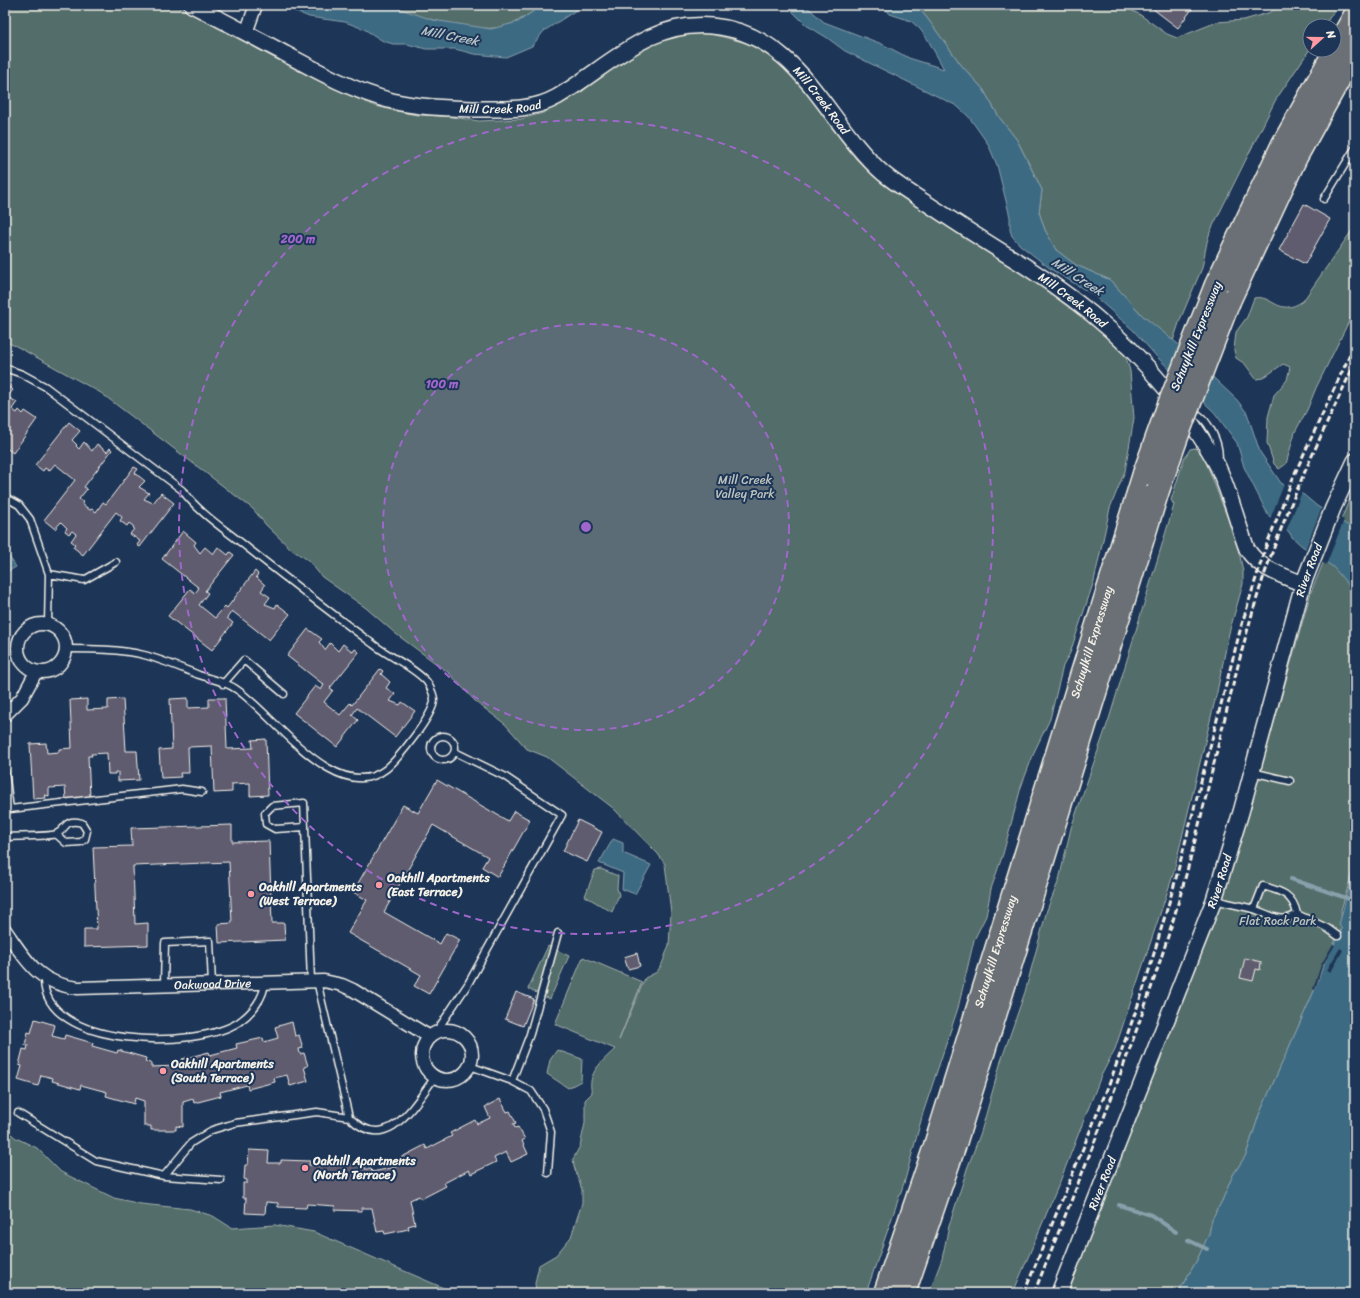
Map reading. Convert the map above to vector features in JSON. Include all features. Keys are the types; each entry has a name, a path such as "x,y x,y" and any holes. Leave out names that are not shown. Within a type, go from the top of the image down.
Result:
{"highway":[{"name":"Schuylkill Expressway","path":"1222,293 1283,144 1355,15"},
{"name":"Schuylkill Expressway","path":"904,1293 954,1147 1151,482 1168,407 1222,293 1355,50"},
{"name":"Schuylkill Expressway","path":"885,1293 934,1149 1151,482"}],"street":[{"name":"Mill Creek Road","path":"192,5 318,72 355,88 388,100 440,107 514,109 539,105 552,100 628,47 658,33 674,28 710,25 746,34 773,47 794,65 856,144 885,175 1088,309 1134,351 1181,408 1210,451 1217,466 1244,543 1252,558 1261,565 1303,584"},
{"path":"246,33 255,8"},
{"name":"River Road","path":"1059,1293 1214,900 1234,838 1303,584 1333,508 1355,461"},
{"path":"48,624 62,633 65,638 67,649 64,660 57,668 47,672 36,672 30,670 21,661 18,642 29,627 48,624"},
{"path":"5,715 22,698 36,672"},
{"name":"Oakwood Drive","path":"5,930 32,966 44,978 52,983 78,988 265,982 333,982 353,990 433,1035"},
{"path":"449,1030 462,1035 467,1040 472,1052 470,1066 465,1072 451,1080 435,1077 429,1072 422,1058 422,1050 433,1035 449,1030"}],"lane":[{"path":"1324,199 1355,148"},
{"path":"5,368 22,374 46,387 182,490 194,505 374,646 422,678 430,688 434,700 431,713 395,762 383,771 369,777 354,778 339,774 326,767 296,743 236,688 144,655 96,650 67,649"},
{"path":"5,497 19,505 30,519 49,574 48,624"},
{"path":"49,574 84,580 116,562"},
{"path":"223,684 244,660 284,694"},
{"path":"447,736 455,744 455,752 453,756 446,760 438,758 432,752 432,744 436,738 447,736"},
{"path":"433,1035 468,984 562,815 504,776 455,752"},
{"path":"5,771 10,809 182,789 202,792"},
{"path":"1252,772 1290,781"},
{"path":"305,828 275,830 266,824 265,813 272,806 304,803 314,981 319,994 349,1117 357,1126 368,1130 379,1132 390,1129 400,1123 435,1077"},
{"path":"5,837 56,834 70,822 76,821 82,823 87,831 85,839 78,842 66,843 56,834"},
{"path":"1254,909 1263,886 1288,895 1295,904 1297,914"},
{"path":"1214,900 1254,909 1279,919 1289,919 1297,914"},
{"path":"1297,914 1327,928 1338,936"},
{"path":"512,1081 530,1034 558,933"},
{"path":"164,985 165,943 210,941 212,984"},
{"path":"44,978 44,987 53,1007 68,1019 102,1032 138,1039 200,1035 232,1026 240,1022 263,995 265,982"},
{"path":"470,1066 512,1081 531,1091 543,1109 551,1132 548,1173"},
{"path":"164,1176 191,1143 212,1130 235,1123 317,1112 349,1117"},
{"path":"18,1113 96,1161 164,1176 221,1180"}],"green space":[{"name":"Mill Creek Valley Park","path":"5,5 175,5 297,70 375,106 416,115 446,116 479,121 521,119 543,113 583,91 604,72 626,58 659,41 700,31 750,44 771,56 794,78 837,131 855,158 880,182 1021,272 1109,337 1125,354 1130,371 1134,418 1125,471 1110,508 1094,581 1070,653 1063,666 1050,719 1035,750 1021,787 1003,854 991,889 986,916 974,940 958,1008 923,1113 905,1180 866,1293 536,1293 535,1283 539,1265 556,1255 571,1237 582,1203 582,1190 573,1159 580,1146 585,1123 585,1100 592,1093 591,1079 593,1073 615,1049 555,1024 583,957 642,982 619,1040 645,978 657,972 662,964 669,945 671,913 665,864 658,854 613,808 547,757 527,749 505,724 476,702 449,673 396,634 366,608 322,577 308,560 292,550 266,525 253,509 101,393 16,346 5,342"},
{"path":"389,5 542,5 523,18 502,27 476,28 429,19"},
{"path":"916,5 1122,6 1139,14 1167,34 1177,38 1217,22 1244,20 1268,13 1283,5 1338,5 1329,18 1302,18 1302,58 1304,58 1275,101 1210,232 1202,268 1180,320 1173,341 1143,316 1110,280 1076,265 1056,250 1045,230 1039,212 1042,190 1017,140 999,117 983,89 962,66"},
{"path":"1355,226 1355,309 1295,432 1286,464 1279,469 1274,464 1267,443 1268,417 1274,395 1287,380 1290,367 1283,364 1263,378 1256,379 1245,364 1236,358 1234,350 1236,332 1247,317 1254,298 1266,299 1287,307 1294,306 1303,301"},
{"path":"1195,448 1204,457 1228,519 1239,552 1243,571 1243,584 1229,633 1217,692 1173,875 1115,1049 1101,1076 1059,1184 1013,1293 929,1293 942,1259 949,1226 967,1169 981,1132 1001,1061 1025,992 1047,910 1059,880 1071,828 1109,719 1174,505 1171,500 1184,459 1190,449"},
{"name":"Flat Rock Park","path":"1355,486 1355,863 1341,910 1342,928 1323,966 1315,989 1259,1115 1246,1155 1233,1175 1222,1201 1212,1219 1209,1234 1197,1260 1178,1293 1067,1293 1155,1068 1211,931 1237,853 1311,592"},
{"path":"601,869 618,876 617,888 619,895 612,912 585,896 595,870"},
{"path":"548,946 569,956 550,999 528,989"},
{"path":"557,1050 582,1059 581,1081 568,1088 547,1074 550,1060"},
{"path":"5,1124 10,1133 16,1138 37,1148 61,1172 114,1198 141,1204 190,1209 213,1216 232,1228 275,1225 314,1232 446,1289 465,1293 5,1293"}],"water":[{"name":"Mill Creek","path":"280,5 389,5 433,20 491,29 518,22 542,5 584,5 544,31 532,46 506,57 474,54 455,49 426,49 407,44 393,44 383,41 364,29 345,22 309,17"},
{"name":"Mill Creek","path":"786,5 805,5 824,22 882,44 909,58 944,69 928,40 920,29 911,21 890,14 882,5 916,5 962,66 983,89 999,117 1017,140 1042,190 1039,212 1045,230 1056,250 1076,265 1110,280 1143,316 1178,344 1237,400 1247,413 1260,452 1281,483 1304,495 1317,506 1355,530 1355,593 1333,567 1302,546 1292,537 1289,532 1268,515 1244,467 1237,443 1215,413 1157,357 1133,330 1092,294 1052,270 1020,245 1012,236 1010,230 1010,217 997,165 988,144 969,117 957,106 845,51 806,25"},
{"path":"5,550 16,567 5,573"},
{"path":"613,839 623,843 623,853 651,865 635,894 622,889 623,873 599,863"},
{"path":"1355,863 1355,1293 1178,1293 1197,1260 1209,1234 1212,1219 1222,1201 1233,1175 1246,1155 1259,1115 1315,989 1323,966 1342,929 1339,925"}],"pier":[{"path":"1285,482 1302,492 1286,531 1270,519"},
{"path":"1322,507 1344,520 1326,565 1305,550"},
{"path":"1333,944 1335,945 1322,967 1315,990 1313,989 1321,965"},
{"path":"1340,948 1343,950 1331,972 1327,970"}],"building":[{"path":"1148,5 1195,5 1178,28"},
{"path":"1304,204 1330,219 1305,264 1279,250"},
{"path":"5,384 13,390 7,397 17,402 12,409 17,413 19,410 23,414 25,411 37,419 13,453 5,447"},
{"path":"69,422 80,431 72,440 79,449 84,442 92,451 97,444 107,452 110,448 112,450 84,487 87,489 79,499 83,502 82,504 90,510 92,509 96,512 103,502 106,504 134,467 138,469 135,473 145,481 139,487 149,493 144,499 153,503 161,493 174,503 140,547 137,545 140,541 130,534 134,529 133,526 129,523 127,526 120,521 122,517 116,512 83,555 73,547 75,544 71,541 76,534 72,531 69,534 65,531 67,528 61,522 55,529 44,520 75,480 55,464 49,471 45,468 43,471 35,465"},
{"path":"183,531 196,542 194,545 200,553 205,547 213,554 218,547 228,555 230,552 234,555 205,591 208,593 199,605 215,618 225,606 227,608 255,571 258,574 256,577 265,585 261,591 270,597 265,604 275,608 277,604 290,614 269,640 232,611 227,618 233,623 212,650 168,616 190,589 195,593 199,588 162,559"},
{"path":"308,629 322,639 319,642 325,650 330,643 338,651 343,644 353,652 355,649 359,652 330,688 333,690 324,702 340,715 350,703 352,705 380,669 383,671 381,674 390,682 386,688 395,694 390,701 400,705 402,702 415,711 395,737 357,708 352,715 358,720 337,747 294,713 315,686 321,690 324,685 287,656"},
{"path":"188,698 188,708 209,707 209,698 225,698 227,749 253,748 252,740 266,739 268,795 250,796 250,783 232,784 232,792 214,793 212,746 188,747 189,773 180,773 181,777 161,778 159,750 172,749 170,699"},
{"path":"87,699 87,710 108,709 108,700 123,699 126,751 137,751 139,780 118,781 118,772 115,772 115,774 108,774 107,753 91,754 92,756 88,756 90,797 66,799 65,787 49,788 49,796 45,795 46,798 33,799 30,744 46,743 47,753 59,752 59,749 72,748 70,700"},
{"name":"Oakhill Apartments (East Terrace)","path":"437,780 508,821 514,811 530,820 498,877 482,867 488,857 433,825 384,912 440,944 446,933 460,940 429,994 414,986 421,975 348,933 367,900 353,892 403,805 418,813"},
{"path":"578,820 602,832 587,862 563,851"},
{"name":"Oakhill Apartments (West Terrace)","path":"232,825 232,842 269,841 272,923 284,923 285,940 219,943 218,924 232,923 229,862 133,866 135,924 148,923 148,945 84,947 84,929 97,929 93,847 132,846 131,828"},
{"path":"637,953 640,966 628,969 624,957"},
{"path":"1245,958 1261,962 1260,970 1256,969 1253,981 1240,978"},
{"path":"516,992 534,999 523,1026 505,1019"},
{"name":"Oakhill Apartments (South Terrace)","path":"35,1019 55,1025 52,1036 64,1039 65,1035 93,1043 92,1046 117,1053 118,1050 146,1058 145,1062 151,1063 151,1067 176,1066 176,1064 183,1062 182,1059 209,1052 210,1055 237,1048 236,1044 263,1038 264,1042 278,1038 275,1027 292,1022 295,1036 299,1035 303,1048 299,1049 300,1054 304,1053 308,1066 304,1067 308,1081 290,1086 287,1075 274,1078 275,1082 248,1089 247,1085 220,1092 221,1096 194,1103 193,1099 183,1102 183,1127 176,1126 176,1130 151,1130 151,1126 144,1126 144,1101 135,1098 134,1104 106,1096 107,1092 81,1085 80,1089 52,1081 53,1078 41,1075 38,1086 18,1080 22,1066 19,1065 23,1049 27,1050 28,1045 25,1045 28,1032 31,1033"},
{"name":"Oakhill Apartments (North Terrace)","path":"500,1099 507,1112 510,1111 516,1123 513,1124 515,1128 518,1127 525,1139 522,1141 528,1154 511,1162 506,1152 494,1158 496,1162 471,1174 469,1170 444,1183 446,1186 421,1199 419,1196 410,1200 415,1224 408,1226 409,1229 385,1234 384,1231 377,1232 372,1208 362,1208 362,1211 334,1210 335,1206 307,1204 306,1208 278,1207 278,1203 266,1202 265,1214 245,1213 246,1198 243,1198 243,1183 247,1183 247,1180 244,1179 245,1165 248,1165 249,1150 269,1151 268,1163 281,1163 281,1160 310,1161 309,1165 336,1166 336,1163 365,1165 365,1169 371,1169 372,1172 396,1167 395,1164 402,1161 400,1158 425,1145 427,1149 452,1136 450,1133 475,1120 477,1124 490,1118 485,1107"}],"waterway":[{"path":"1291,879 1355,901"},
{"path":"1119,1205 1151,1215 1176,1232"},
{"path":"1188,1240 1207,1249"}],"railway":[{"path":"1024,1293 1110,1082 1142,994 1175,882 1241,627 1265,549 1295,473 1355,344"},
{"path":"1034,1293 1126,1060 1159,965 1196,836 1247,631 1269,562 1303,476 1355,363"}],"place":[{"name":"Oakhill Apartments (East Terrace)","path":"379,885"},
{"name":"Oakhill Apartments (West Terrace)","path":"251,894"},
{"name":"Oakhill Apartments (South Terrace)","path":"163,1071"},
{"name":"Oakhill Apartments (North Terrace)","path":"305,1168"}]}
